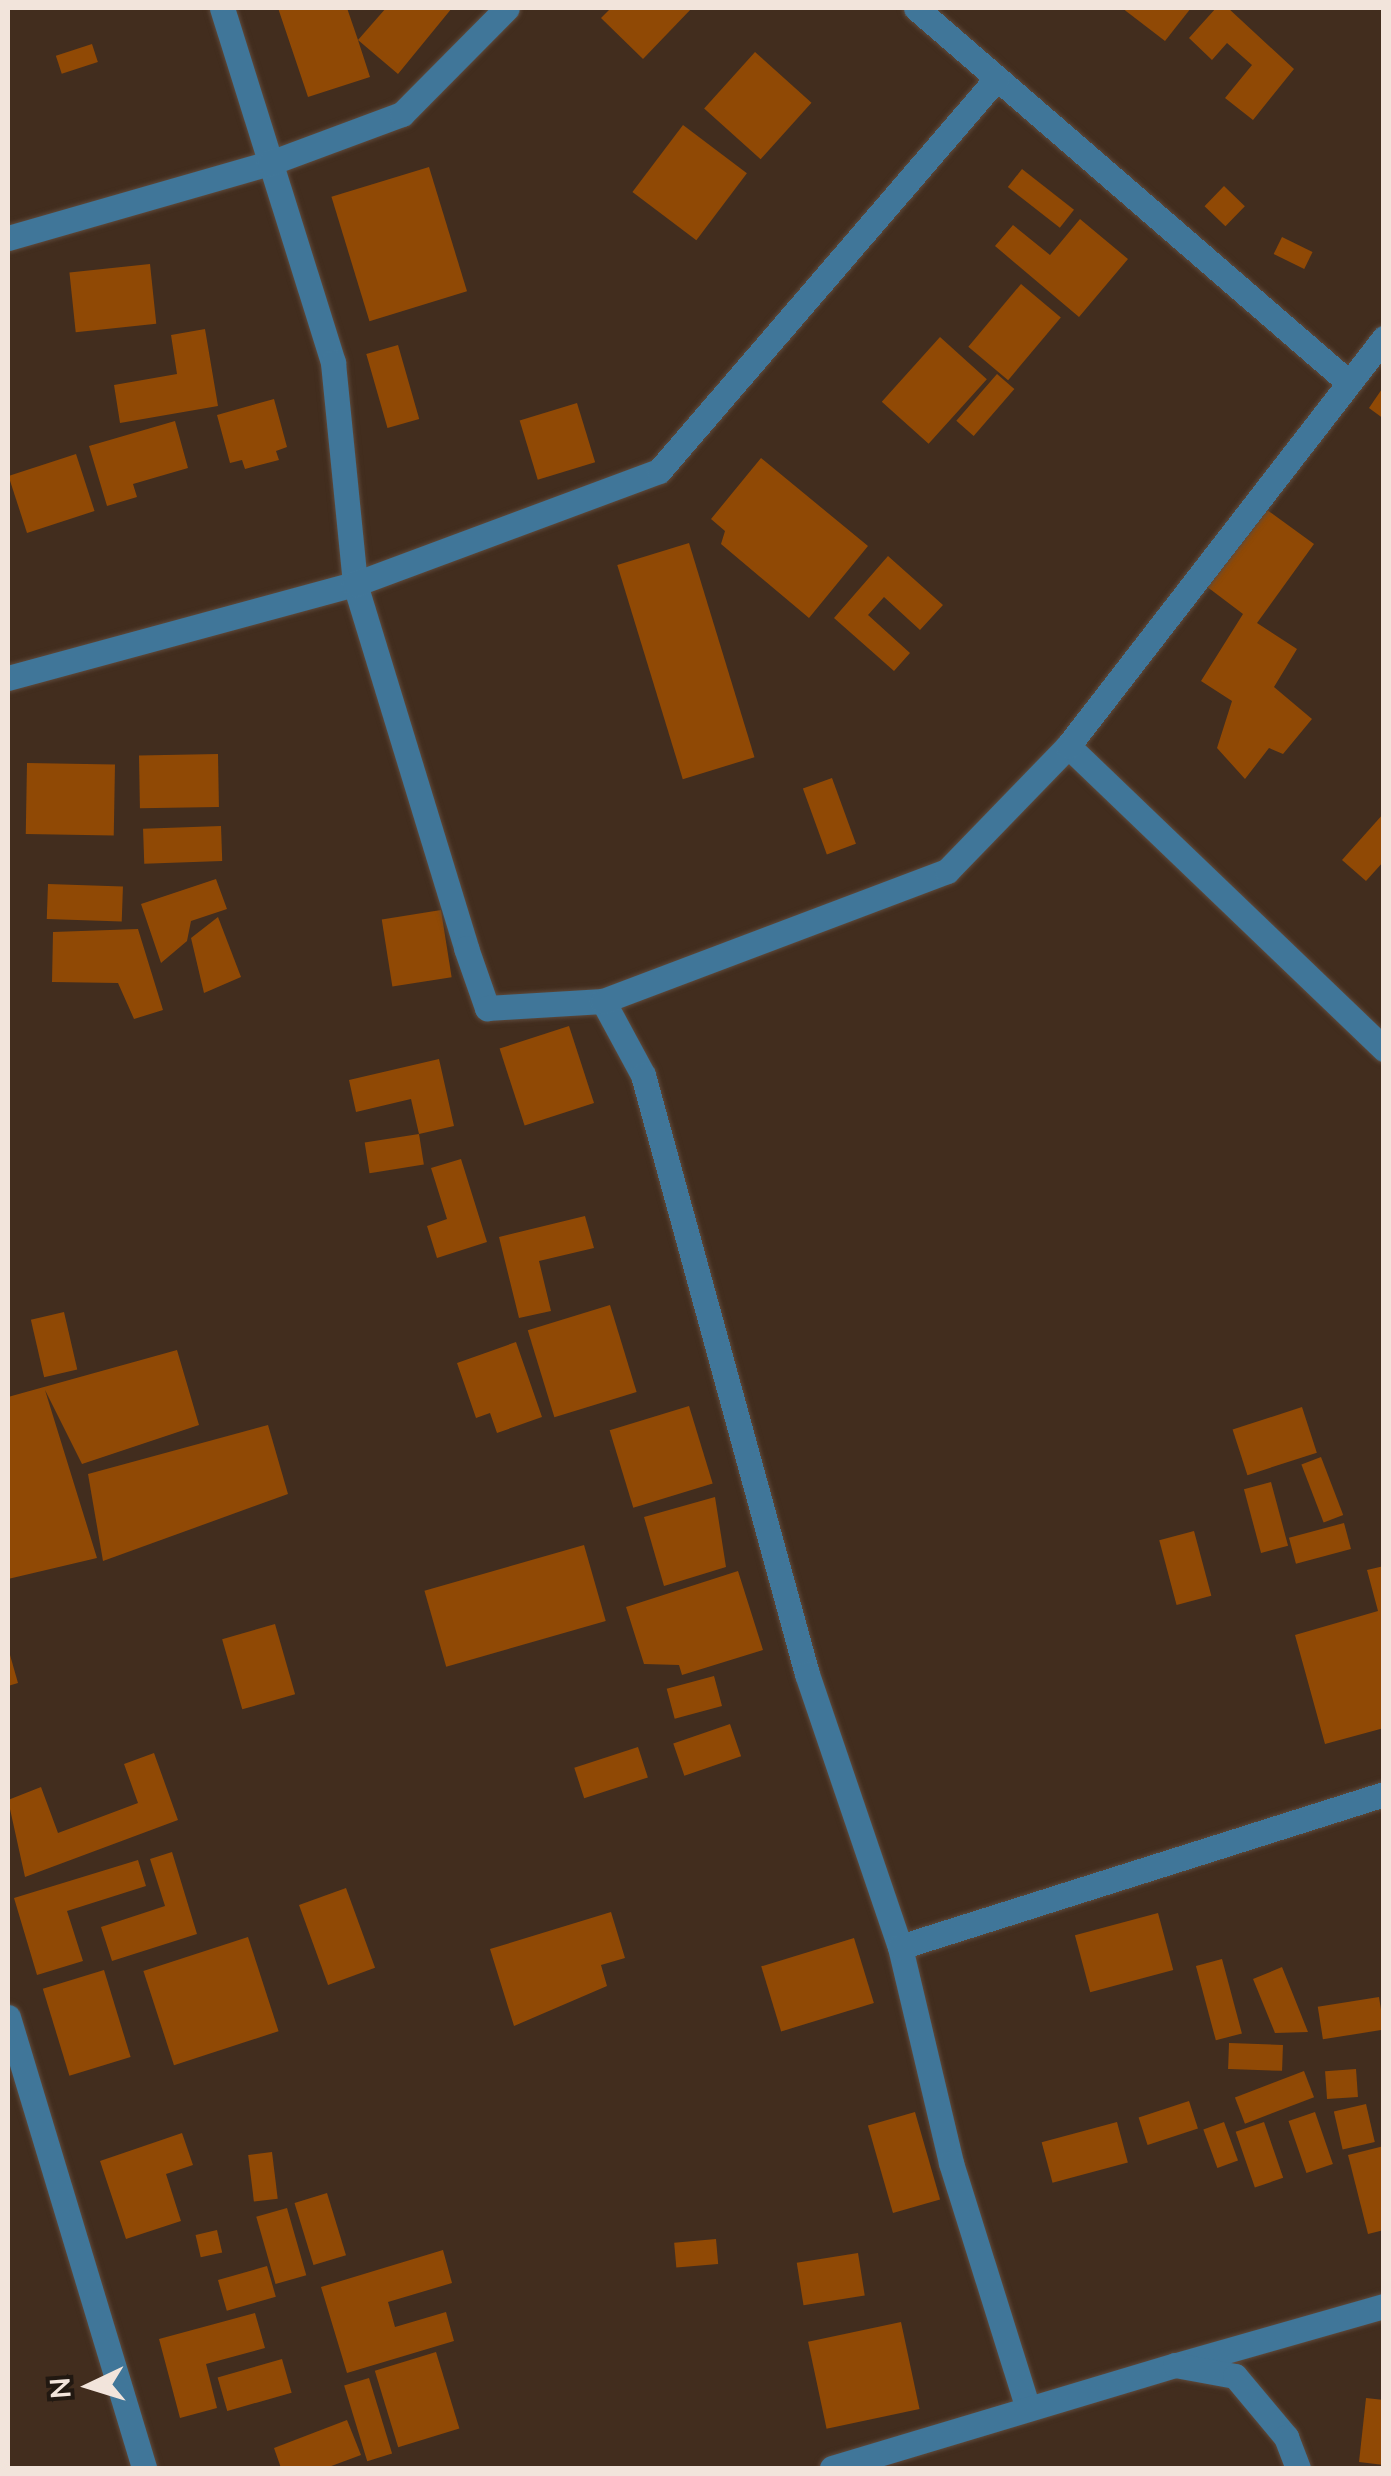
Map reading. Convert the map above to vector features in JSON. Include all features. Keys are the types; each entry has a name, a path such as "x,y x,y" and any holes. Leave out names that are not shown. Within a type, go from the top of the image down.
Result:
{"street":[{"path":"222,8 333,363 354,584 487,1008 603,1001 947,871 1068,746 1384,338"},
{"path":"8,238 270,163 402,114 507,8"},
{"path":"916,8 1348,382"},
{"path":"8,678 354,584 659,471 998,78"},
{"path":"1068,746 1384,1050"},
{"path":"603,1001 643,1075 808,1674 900,1947 952,2163 1026,2403"},
{"path":"900,1947 1384,1794"},
{"path":"8,2016 144,2468"},
{"path":"832,2468 1026,2403 1384,2306"},
{"path":"1175,2365 1235,2376 1286,2436 1298,2468"}],"building":[{"path":"278,8 347,8 370,77 308,97"},
{"path":"386,8 452,8 398,74 358,40"},
{"path":"611,8 692,8 643,59 601,18"},
{"path":"1122,8 1191,8 1165,41"},
{"path":"1216,8 1228,8 1294,69 1253,120 1225,98 1252,65 1227,43 1212,60 1189,38"},
{"path":"92,44 98,62 62,74 56,56"},
{"path":"755,52 811,103 761,159 704,108"},
{"path":"683,125 747,173 696,240 632,192"},
{"path":"429,167 467,291 369,321 331,197"},
{"path":"1022,169 1074,210 1060,228 1008,187"},
{"path":"1224,186 1245,206 1225,226 1205,206"},
{"path":"1080,219 1128,259 1079,317 995,246 1013,225 1050,255"},
{"path":"1282,237 1313,252 1304,269 1274,254"},
{"path":"150,264 156,324 76,332 69,272"},
{"path":"1021,284 1061,317 1008,380 968,347"},
{"path":"205,329 218,406 120,423 114,385 177,374 171,335"},
{"path":"940,337 987,379 929,444 882,402"},
{"path":"398,345 419,419 388,428 366,354"},
{"path":"997,374 1014,389 974,436 956,421"},
{"path":"1384,386 1384,419 1369,408"},
{"path":"274,399 287,447 276,451 279,460 245,469 242,460 230,463 217,415"},
{"path":"577,403 595,462 538,480 520,421"},
{"path":"175,421 188,468 133,484 137,497 107,506 89,446"},
{"path":"76,454 95,511 27,533 8,476"},
{"path":"761,458 868,546 809,618 721,544 725,531 711,519"},
{"path":"1263,507 1314,544 1257,623 1297,649 1274,687 1312,719 1283,754 1269,748 1245,779 1217,748 1232,701 1201,681 1243,614 1206,586"},
{"path":"689,543 754,757 683,779 617,565"},
{"path":"888,556 943,605 920,630 884,597 868,615 910,653 894,671 834,618"},
{"path":"218,754 219,807 140,808 139,755"},
{"path":"27,763 115,765 114,836 26,834"},
{"path":"832,778 856,844 827,854 803,789"},
{"path":"1384,813 1384,861 1366,881 1342,860"},
{"path":"221,826 222,861 144,864 143,829"},
{"path":"216,879 227,909 191,921 187,941 161,963 141,904"},
{"path":"48,884 123,887 122,922 47,919"},
{"path":"441,910 452,977 392,987 382,919"},
{"path":"218,917 241,977 204,993 191,938"},
{"path":"138,929 163,1010 134,1019 118,983 52,982 53,932"},
{"path":"569,1026 594,1103 525,1126 500,1049"},
{"path":"439,1059 454,1126 419,1134 411,1099 356,1112 349,1080"},
{"path":"419,1134 424,1165 370,1173 365,1143"},
{"path":"461,1159 487,1242 437,1258 427,1226 447,1219 431,1168"},
{"path":"585,1216 594,1248 539,1261 551,1311 519,1318 499,1237"},
{"path":"610,1305 637,1392 554,1417 528,1330"},
{"path":"64,1312 77,1369 44,1377 31,1320"},
{"path":"516,1342 542,1417 497,1433 490,1413 476,1418 457,1363"},
{"path":"177,1350 199,1425 82,1464 45,1390 97,1558 8,1579 8,1397"},
{"path":"689,1406 713,1483 633,1508 610,1430"},
{"path":"1302,1407 1317,1453 1247,1475 1233,1430"},
{"path":"268,1425 288,1494 103,1561 88,1474"},
{"path":"1321,1457 1343,1515 1324,1522 1301,1465"},
{"path":"1271,1482 1288,1546 1261,1553 1244,1489"},
{"path":"715,1497 726,1567 664,1586 644,1517"},
{"path":"1344,1523 1351,1549 1296,1564 1289,1538"},
{"path":"1194,1531 1211,1596 1177,1605 1159,1540"},
{"path":"584,1545 606,1621 446,1667 424,1591"},
{"path":"1384,1566 1384,1728 1325,1744 1295,1635 1378,1611 1367,1570"},
{"path":"738,1571 763,1650 682,1675 679,1665 644,1664 626,1607"},
{"path":"275,1624 295,1694 242,1709 222,1639"},
{"path":"8,1648 18,1683 8,1686"},
{"path":"714,1676 722,1706 675,1719 667,1689"},
{"path":"730,1724 741,1756 684,1776 673,1744"},
{"path":"638,1747 648,1777 584,1798 574,1768"},
{"path":"154,1753 178,1820 25,1877 8,1800 41,1787 58,1833 138,1803 124,1764"},
{"path":"172,1852 197,1934 112,1961 101,1927 165,1906 150,1859"},
{"path":"138,1860 146,1886 67,1911 83,1961 37,1975 14,1898"},
{"path":"346,1888 375,1968 328,1985 299,1905"},
{"path":"611,1912 625,1958 601,1965 607,1986 514,2026 490,1949"},
{"path":"1158,1913 1173,1970 1090,1992 1075,1935"},
{"path":"248,1937 279,2031 174,2065 143,1971"},
{"path":"854,1938 874,2003 781,2031 761,1966"},
{"path":"1222,1959 1242,2033 1216,2040 1196,1966"},
{"path":"1282,1967 1308,2032 1275,2033 1253,1979"},
{"path":"104,1970 131,2057 69,2076 43,1989"},
{"path":"1379,1997 1384,2030 1323,2039 1318,2007"},
{"path":"1229,2043 1283,2045 1282,2071 1228,2069"},
{"path":"1356,2069 1358,2097 1327,2099 1325,2071"},
{"path":"1304,2071 1314,2097 1245,2124 1235,2098"},
{"path":"1189,2101 1198,2129 1148,2145 1139,2117"},
{"path":"1366,2104 1375,2142 1343,2149 1334,2111"},
{"path":"915,2112 940,2199 893,2213 868,2126"},
{"path":"1315,2112 1333,2164 1306,2173 1289,2121"},
{"path":"1117,2122 1128,2163 1053,2183 1042,2142"},
{"path":"1224,2122 1238,2161 1217,2168 1203,2130"},
{"path":"1264,2122 1283,2178 1255,2188 1236,2132"},
{"path":"182,2133 193,2165 166,2174 181,2221 126,2239 100,2161"},
{"path":"1384,2146 1384,2230 1368,2234 1348,2155"},
{"path":"272,2152 278,2199 254,2202 248,2155"},
{"path":"327,2193 346,2255 313,2265 294,2203"},
{"path":"287,2208 306,2275 276,2284 256,2217"},
{"path":"217,2230 222,2252 201,2257 196,2235"},
{"path":"716,2239 718,2264 676,2268 674,2243"},
{"path":"443,2250 452,2283 388,2302 395,2327 446,2312 454,2341 347,2373 321,2287"},
{"path":"858,2253 865,2295 803,2305 797,2263"},
{"path":"267,2266 276,2297 227,2311 218,2280"},
{"path":"255,2313 265,2348 206,2364 217,2408 180,2418 159,2339"},
{"path":"901,2322 920,2409 827,2429 808,2342"},
{"path":"436,2352 459,2429 398,2447 375,2371"},
{"path":"282,2359 292,2393 227,2411 218,2377"},
{"path":"369,2378 392,2454 367,2461 344,2386"},
{"path":"1366,2398 1384,2400 1384,2465 1359,2462"},
{"path":"347,2420 361,2455 326,2468 281,2468 274,2448"}]}
